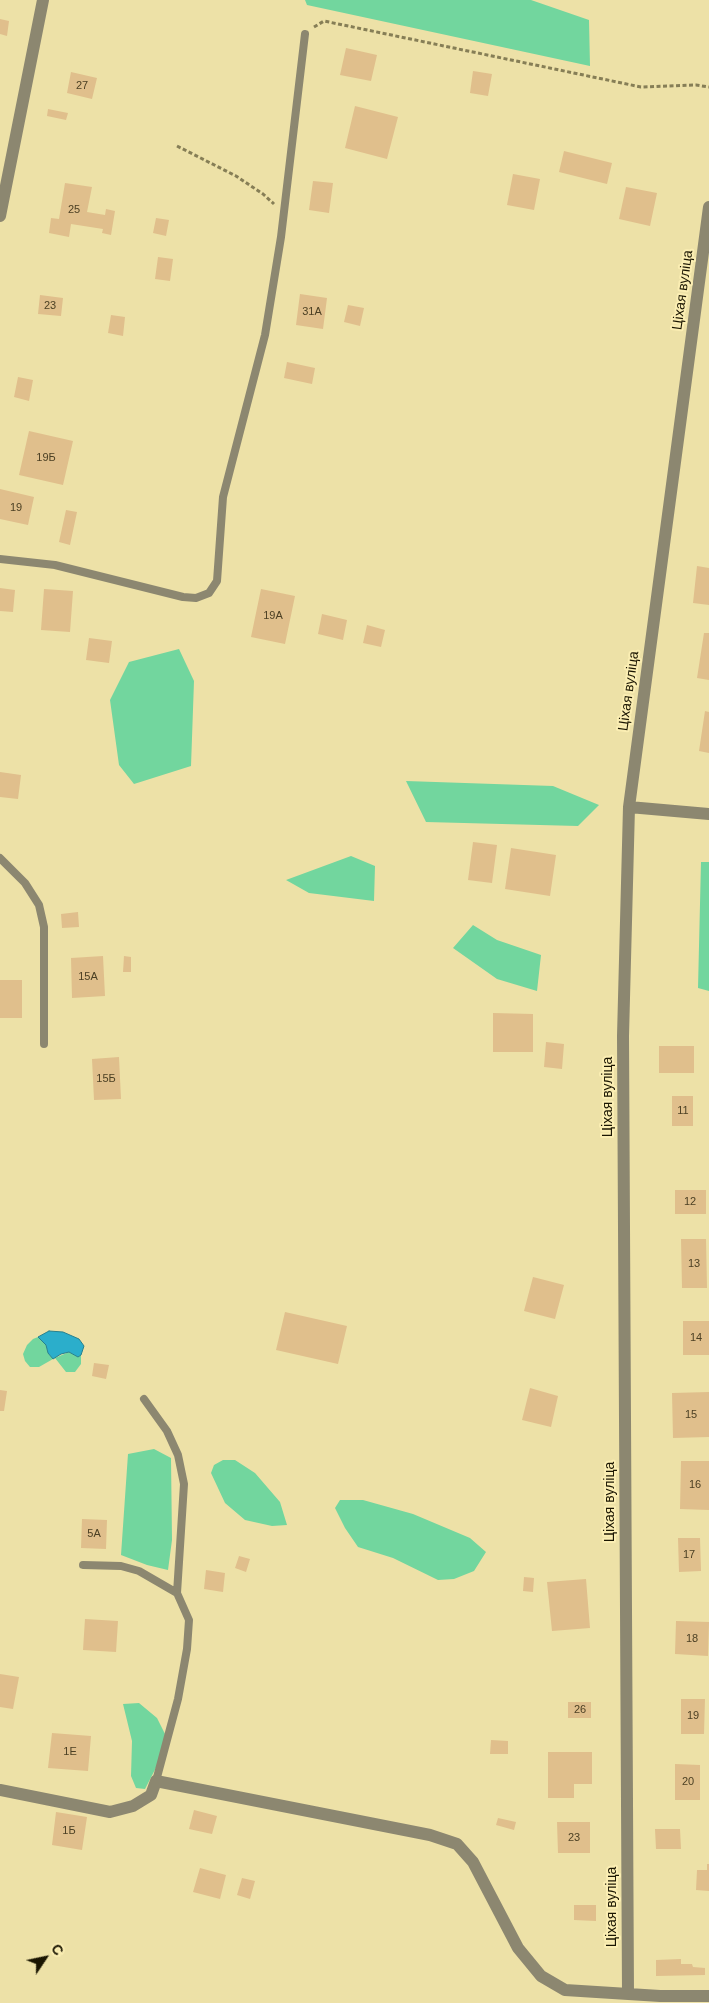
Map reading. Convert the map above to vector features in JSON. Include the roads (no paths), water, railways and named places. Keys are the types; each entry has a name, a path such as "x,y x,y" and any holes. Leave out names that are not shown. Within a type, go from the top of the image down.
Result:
{"street":[{"path":"0,216 43,0"},
{"name":"Ціхая вуліца","path":"628,1993 623,1036 629,807 709,207"},
{"path":"629,807 709,814"},
{"path":"0,1790 110,1812 133,1806 151,1795 156,1781 430,1835 457,1844 473,1862 518,1948 541,1976 565,1990 660,1996 709,1996"}],"lane":[{"path":"0,559 55,565 183,598 196,598 209,593 218,581 223,497 265,335 284,213 305,34"},
{"path":"0,858 25,883 39,906 44,926 44,1044"},
{"path":"144,1399 167,1431 178,1455 184,1484 176,1593 189,1620 187,1649 178,1699 156,1781"},
{"path":"83,1565 120,1566 139,1571 176,1593"}],"water":[{"path":"49,1331 63,1332 79,1339 84,1346 81,1355 78,1357 69,1352 53,1359 48,1353 46,1345 38,1337"}]}
